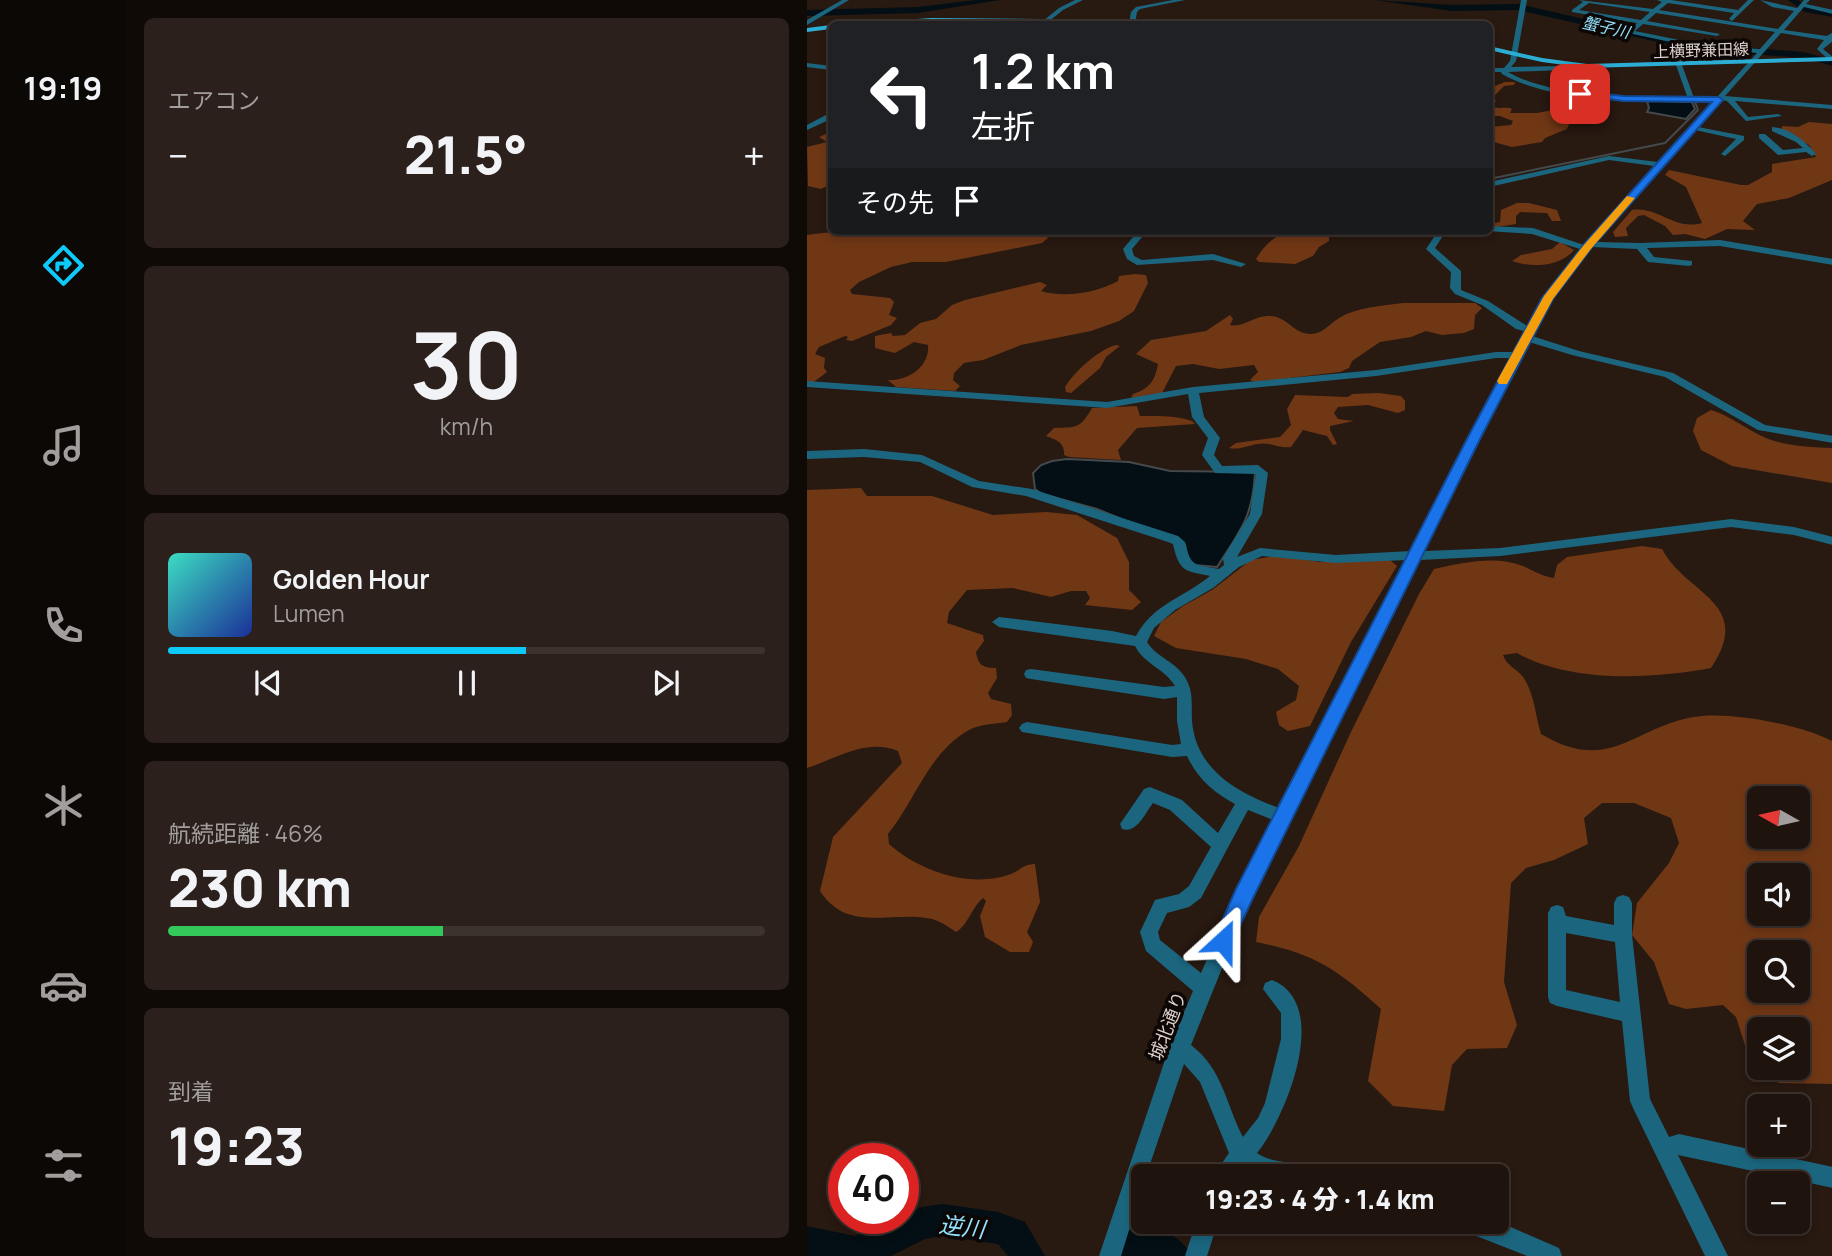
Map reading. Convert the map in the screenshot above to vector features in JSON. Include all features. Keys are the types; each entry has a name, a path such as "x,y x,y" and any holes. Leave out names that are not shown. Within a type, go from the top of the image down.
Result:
{"main road":[{"path":"807,30 828,27"},
{"name":"上横野兼田線","path":"1493,49 1570,65 1679,65 1759,55 1826,59"}],"street":[{"path":"807,23 846,0"},
{"path":"1046,21 1061,9 1080,0"},
{"path":"1133,21 1134,12 1138,8 1182,0"},
{"path":"1716,34 1574,11 1586,0 1831,37"},
{"path":"1738,12 1666,0 1630,32 1705,49 1759,55"},
{"path":"1715,8 1721,0"},
{"path":"1705,49 1716,34 1751,0"},
{"path":"1763,0 1774,6 1802,6 1832,12"},
{"path":"1505,70 1513,61 1523,5"},
{"name":"城北通り","path":"1110,1256 1141,1154 1203,987 1283,817 1516,355 1548,298 1588,246 1694,128 1710,99 1759,55 1802,6"},
{"path":"1655,37 1667,26"},
{"path":"1679,42 1691,30"},
{"path":"1826,59 1820,49 1831,37"},
{"path":"1705,49 1709,63"},
{"path":"807,65 828,68"},
{"path":"1493,70 1563,68 1570,65"},
{"path":"1679,65 1710,99 1746,119 1778,116"},
{"path":"1505,70 1504,73 1516,81 1571,92 1623,98 1710,99 1832,107"},
{"path":"807,128 828,118"},
{"path":"1694,128 1741,138 1784,133"},
{"path":"1762,136 1781,153 1810,152 1799,140 1775,129"},
{"path":"1725,154 1741,138"},
{"path":"1493,184 1609,158 1660,165"},
{"path":"1493,229 1533,231 1588,246 1720,243 1832,262"},
{"path":"1140,235 1127,250 1130,257 1140,263 1213,257 1241,264"},
{"path":"1439,235 1430,249 1456,271 1455,288 1458,292 1485,303 1528,334 1576,353 1669,374 1762,428 1832,440"},
{"path":"1640,246 1651,260 1689,263"},
{"path":"807,384 1107,405 1137,402 1193,390 1313,380 1496,355 1516,355"},
{"path":"807,395 820,385"},
{"path":"1193,390 1198,417 1214,438 1208,455 1219,470 1258,469 1262,473 1256,514 1230,558 1226,570"},
{"path":"807,455 864,453 922,459 976,484 1027,492 1173,539 1179,542 1183,561 1189,567 1226,570"},
{"path":"1140,642 1143,634 1159,615 1226,570 1260,552 1336,559 1500,552 1730,523 1794,531 1832,541"},
{"path":"999,622 1140,642 1147,654 1174,673 1184,690 1184,727 1191,750 1207,777 1225,793 1283,817"},
{"path":"1031,674 1164,693 1184,690"},
{"path":"1027,728 1172,751 1191,750"},
{"path":"1128,824 1150,794 1176,804 1220,845"},
{"path":"1203,987 1152,945 1149,932 1161,906 1183,901 1195,892 1244,802"},
{"path":"1623,903 1623,935 1640,1101 1717,1256"},
{"path":"1623,935 1557,918 1557,997 1632,1014"},
{"path":"1234,1164 1251,1146 1275,1109 1291,1042 1291,1013 1273,989"},
{"path":"1179,1048 1191,1055 1206,1070 1242,1154 1254,1164"},
{"path":"1662,1149 1679,1144 1832,1178"},
{"path":"1196,1256 1203,1234"},
{"path":"1503,1234 1551,1256"}],"shaded area":[{"path":"1505,82 1515,82 1514,85 1504,86 1493,97 1493,87"},
{"path":"1647,101 1692,102 1695,109 1686,119 1647,112"},
{"path":"1493,107 1512,109 1510,113 1537,113 1558,109 1579,117 1570,122 1567,129 1545,138 1542,142 1512,147 1493,142 1493,127 1511,125 1513,121 1493,116"},
{"path":"1809,122 1832,124 1832,180 1789,198 1757,204 1743,221 1755,230 1727,229 1705,239 1685,234 1673,235 1665,226 1644,215 1638,216 1626,228 1628,236 1615,237 1613,232 1632,210 1650,211 1683,224 1702,223 1686,187 1665,175 1669,170 1748,185 1772,172 1772,164 1816,157 1809,145 1782,130 1782,126 1798,127"},
{"path":"828,134 828,186 821,189 808,186 807,147 827,142 819,137"},
{"path":"1517,203 1529,203 1557,210 1561,221 1552,221 1547,213 1520,212 1516,216 1516,224 1493,228 1493,223 1500,222 1501,210"},
{"path":"807,235 1043,235 1048,238 1042,243 946,262 912,262 891,267 859,282 850,290 852,294 890,298 894,302 889,315 897,318 891,325 852,341 846,340 848,337 845,336 819,347 815,354 825,358 824,368 827,372 807,387"},
{"path":"1329,235 1329,241 1319,247 1313,256 1295,264 1259,262 1256,259 1263,248 1279,236"},
{"path":"1560,242 1574,250 1561,260 1536,265 1512,261 1521,255 1552,249"},
{"path":"1146,275 1148,283 1134,311 1119,321 1091,331 1021,345 983,360 964,363 954,373 953,380 960,386 955,391 896,387 888,380 903,378 916,371 925,360 928,345 914,342 895,353 875,348 875,336 891,333 893,336 905,335 920,323 936,319 952,305 965,300 1040,282 1047,285 1041,291 1080,293 1109,285 1118,281 1119,276"},
{"path":"1403,303 1475,303 1482,308 1475,315 1474,329 1442,335 1426,331 1411,337 1380,342 1352,361 1349,368 1340,372 1254,382 1250,380 1258,372 1254,365 1219,369 1193,364 1176,366 1162,393 1131,398 1133,394 1147,387 1155,375 1158,364 1136,354 1151,340 1206,331 1230,315 1233,319 1230,325 1274,316 1299,331 1315,334 1354,311"},
{"path":"1120,346 1106,357 1100,368 1071,393 1066,392 1065,387 1081,368 1102,351"},
{"path":"1379,393 1401,396 1405,401 1405,410 1398,413 1368,405 1338,407 1334,413 1338,419 1354,421 1330,426 1337,444 1333,445 1327,436 1303,430 1291,447 1264,443 1229,448 1236,443 1280,437 1291,425 1287,409 1295,395 1348,397 1352,394"},
{"path":"1137,406 1140,416 1166,416 1195,424 1137,428 1118,450 1121,460 1069,457 1064,455 1059,442 1046,436 1054,428 1077,426 1092,408"},
{"path":"1711,410 1774,441 1832,448 1832,483 1732,466 1701,450 1693,431 1697,418"},
{"path":"1067,459 1129,462 1170,471 1255,472 1254,488 1244,523 1217,567 1195,565 1188,559 1185,545 1097,509 1042,494 1035,489 1033,473 1041,465"},
{"path":"861,488 867,496 932,496 993,515 1046,512 1077,515 1117,538 1129,562 1129,590 1141,602 1132,610 1085,605 1090,598 1086,591 1071,591 1051,597 1013,588 967,590 949,612 947,623 983,635 984,641 976,652 977,656 982,665 996,668 997,678 988,693 991,699 1011,704 1012,715 1007,722 973,728 955,739 933,764 888,834 889,844 901,854 946,875 995,878 1035,864 1040,902 1027,932 1033,942 1029,952 1010,952 985,937 980,916 986,901 983,898 956,932 932,919 857,916 831,904 820,891 833,837 902,763 898,751 875,747 852,751 807,768 807,490"},
{"path":"1642,546 1662,549 1673,565 1712,601 1721,613 1725,628 1723,646 1711,668 1688,672 1638,676 1586,674 1538,663 1517,653 1503,655 1528,686 1541,734 1566,746 1587,750 1606,749 1679,720 1716,716 1750,718 1787,725 1832,741 1832,1084 1779,1083 1775,1080 1810,1080 1810,1017 1747,1017 1747,1051 1736,1017 1723,1005 1686,1009 1669,1004 1654,962 1632,935 1637,903 1669,863 1679,843 1671,818 1634,803 1602,803 1584,818 1588,844 1554,860 1526,868 1511,883 1504,982 1517,1025 1507,1048 1467,1049 1452,1065 1444,1111 1393,1106 1368,1081 1381,1009 1351,983 1324,965 1294,952 1256,942 1259,917 1299,846 1350,734 1434,569 1479,561 1501,561 1554,578 1557,565 1567,557"},
{"path":"1281,555 1319,562 1389,559 1397,566 1351,642 1310,726 1288,731 1279,725 1276,712 1296,700 1299,686 1278,669 1246,659 1176,648 1154,636 1161,622 1212,590 1251,560"}],"waterway":[{"name":"蟹子川","path":"807,13 918,10 996,0"},
{"name":"蟹子川","path":"1378,0 1452,8 1519,7 1688,46 1803,55 1833,63"},
{"path":"1792,0 1808,10 1833,14"},
{"path":"1680,62 1683,54 1679,48 1682,45"},
{"path":"1493,178 1665,143 1698,110 1694,99"},
{"name":"逆川","path":"807,1243 855,1253 865,1251 922,1223 943,1220 998,1228 1013,1234 1028,1256"},
{"name":"逆川","path":"1134,1246 1160,1247 1174,1256"}],"slow traffic":[{"path":"1503,381 1558,283 1631,198"}],"route":[{"path":"1223,941 1243,896 1474,437 1548,298 1590,244 1719,100 1623,98 1580,94"}]}
